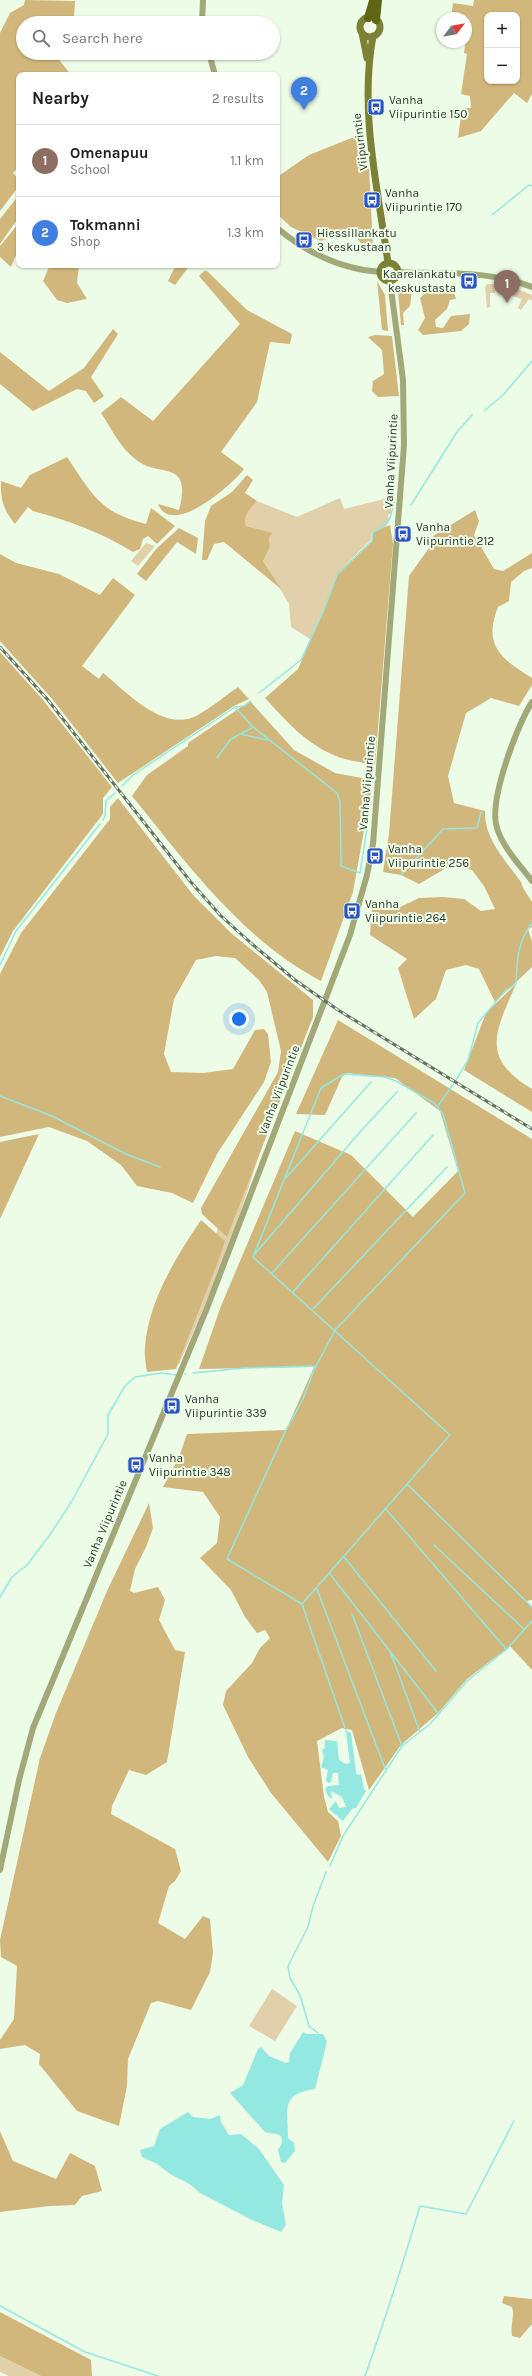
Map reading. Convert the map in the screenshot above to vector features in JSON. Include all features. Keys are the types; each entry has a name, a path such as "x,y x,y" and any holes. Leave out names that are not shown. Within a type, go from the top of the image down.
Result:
{"main road":[{"path":"373,0 372,19 379,28 377,33 373,36 362,33 361,24 372,19 378,0"},
{"name":"Viipurintie","path":"362,33 368,65"},
{"name":"Viipurintie","path":"373,36 368,65 368,117 388,263"},
{"path":"388,263 396,266 397,272 395,278 390,281 382,277 380,272 382,266 388,263"}],"street":[{"path":"202,16 203,0"},
{"path":"211,60 214,72"},
{"path":"280,230 300,246 326,259 352,269 380,272"},
{"path":"397,272 480,276 509,280 532,287"},
{"name":"Vanha Viipurintie","path":"0,1870 18,1780 32,1728 207,1308 342,957 367,875 373,844 380,772 404,445 403,380 390,281"},
{"path":"532,702 515,738 498,795 495,815 496,826 503,842 532,882"}],"shaded area":[{"path":"25,0 75,1 74,16 16,16 16,60 59,60 69,72 16,72 16,170 13,173 16,177 16,190 0,211 0,33 10,13 24,5"},
{"path":"474,0 532,0 532,94 527,103 514,93 481,131 458,138 462,108 471,108 470,96 461,94 467,54 464,53 465,48 472,48 472,12 452,12 453,3 473,6"},
{"path":"354,137 357,142 362,143 369,168 373,247 365,248 354,235 339,234 321,241 291,227 280,217 280,175 309,155"},
{"path":"16,199 16,221 0,244 0,219"},
{"path":"16,227 16,255 11,267 0,257 0,246"},
{"path":"49,268 79,268 77,283 87,299 67,303 57,300 43,281"},
{"path":"174,268 188,268 175,285 168,281"},
{"path":"204,271 207,271 247,310 292,334 290,344 270,342 257,402 221,452 244,469 227,486 202,505 188,512 176,515 165,513 158,504 179,510 182,493 181,482 177,476 170,472 143,464 129,454 120,443 101,413 121,397 153,421 240,324 199,276"},
{"path":"377,281 385,295 388,331 382,330"},
{"path":"487,284 504,285 532,295 532,301 529,299 521,310 518,308 522,299 495,291 495,293 490,293 490,307 487,308 485,287"},
{"path":"435,285 452,285 456,299 450,300 447,309 435,320 436,327 443,328 451,316 470,314 469,324 461,331 423,335 418,330 425,318 420,298"},
{"path":"398,292 412,292 410,306 403,313 404,325 401,325"},
{"path":"113,329 118,334 91,377 104,396 94,403 86,391 77,389 33,411 0,384 0,352 49,391 84,368"},
{"path":"375,335 392,336 399,396 378,397 372,391 373,381 384,374 382,350 368,337"},
{"path":"67,457 91,492 107,508 117,514 146,524 151,508 175,526 157,544 148,536 143,539 140,549 133,552 97,533 72,523 33,511 28,507 15,524 8,514 4,504 1,493 1,481 21,488 30,475"},
{"path":"247,475 253,480 245,493 257,501 246,515 246,526 273,533 269,538 270,547 263,561 281,589 224,542 214,544 207,560 202,560 205,521 211,506 232,492"},
{"path":"392,497 391,514 388,515 389,520 385,528 372,532 371,540 337,573 320,624 310,639 291,627 289,604 263,561 270,547 269,538 273,533 246,526 246,515 257,501 297,517 340,498 344,509"},
{"path":"475,510 479,521 474,535 494,569 503,571 532,553 532,568 524,571 511,582 509,601 498,607 492,632 497,650 511,664 532,678 532,685 519,706 491,698 466,713 448,776 454,803 485,811 488,831 492,840 521,882 532,902 532,927 528,929 532,942 532,967 495,1002 479,969 466,965 446,970 436,999 414,1019 398,968 407,959 370,935 372,908 394,910 419,898 443,897 464,899 481,911 495,909 484,886 472,870 453,864 419,884 401,875 383,872 389,834 409,576 434,541 433,536"},
{"path":"390,525 393,544 375,765 340,758 315,745 297,731 265,698 298,669 322,614 337,573 372,541 373,532"},
{"path":"179,528 198,538 196,554 177,542 146,581 137,574 156,549"},
{"path":"146,543 155,546 138,566 131,561"},
{"path":"0,554 16,563 59,574 100,595 113,578 135,595 82,666 99,679 103,673 135,700 159,715 172,719 185,719 198,715 238,687 249,699 234,706 118,783 53,700 0,641"},
{"path":"0,652 43,700 112,787 103,798 103,814 13,931 0,957"},
{"path":"250,701 294,750 335,773 373,780 353,892 321,981 292,964 241,922 196,874 132,796 147,775 188,746 188,743"},
{"path":"118,798 193,895 231,933 313,1000 313,1017 227,1237 202,1214 201,1208 278,1072 281,1051 267,992 259,980 235,958 216,956 196,960 174,999 164,1054 171,1072 203,1073 233,1069 255,1030 264,1029 268,1034 271,1062 264,1082 217,1154 193,1203 172,1193 137,1186 121,1165 87,1141 49,1127 0,1137 0,974 21,933 110,819 110,807"},
{"path":"516,984 498,1029 498,1054 504,1066 515,1077 532,1089 532,1112 464,1070 486,1013"},
{"path":"338,1020 532,1139 532,1600 526,1601 532,1607 532,1670 510,1646 467,1679 438,1713 401,1745 369,1790 352,1730 342,1728 317,1741 324,1797 328,1812 338,1821 341,1836 328,1862 271,1793 248,1757 223,1705 226,1691 252,1663 260,1648 270,1638 265,1630 257,1633 245,1617 231,1590 200,1558 217,1543 220,1517 203,1492 163,1487 179,1457 187,1434 286,1430 314,1367 199,1369 221,1306 295,1131 351,1155 413,1217 458,1171 440,1111 395,1078 347,1073 342,1077 325,1115 296,1114"},
{"path":"39,1134 0,1219 0,1142"},
{"path":"261,1148 234,1230 213,1284 179,1364 175,1366 222,1215"},
{"path":"201,1220 225,1241 219,1259 176,1369 147,1372 145,1350 147,1330 157,1297 182,1249"},
{"path":"149,1503 153,1528 146,1547 135,1569 130,1591 134,1593 158,1587 165,1600 159,1620 175,1650 185,1652 167,1762 146,1775 129,1770 112,1806 111,1814 175,1849 181,1871 175,1881 169,1886 158,1923 185,1939 203,1916 210,1919 213,1953 210,1972 191,2010 158,2001 151,2003 128,2059 127,2086 119,2126 77,2111 39,2064 40,2054 25,2045 0,2049 0,2040 14,2019 17,1966 1,1957 0,1940 40,1758 56,1713 107,1591"},
{"path":"272,1989 297,2006 275,2041 249,2026"},
{"path":"0,2131 13,2161 56,2179 70,2153 95,2166 102,2191 82,2196 75,2205 50,2206 0,2212"},
{"path":"504,2296 532,2299 532,2324 520,2338 512,2336 513,2310 512,2307 502,2303"},
{"path":"0,2312 91,2360 92,2376 41,2376 0,2356"},
{"path":"0,2356 41,2376 9,2376 0,2372"}],"water":[{"path":"346,1731 351,1733 356,1772 357,1775 361,1774 364,1789 366,1791 356,1808 352,1809 343,1821 329,1809 336,1801 339,1808 346,1807 342,1797 331,1791 332,1799 328,1796 325,1789 328,1786 339,1785 338,1773 333,1773 331,1782 328,1783 326,1780 328,1770 321,1767 324,1757 322,1750 325,1748 325,1740 337,1741 339,1760 346,1764 350,1763"},
{"path":"303,2032 306,2034 323,2034 327,2042 315,2089 304,2091 296,2095 288,2104 288,2138 294,2143 295,2151 285,2163 281,2162 278,2150 282,2143 281,2137 277,2134 265,2132 230,2093 243,2085 258,2049 261,2047 269,2056 286,2063 289,2062 290,2053"},
{"path":"188,2112 193,2117 210,2119 220,2115 221,2122 229,2135 241,2134 259,2149 284,2185 282,2203 286,2225 281,2232 250,2219 200,2193 191,2185 170,2174 157,2164 142,2157 140,2150 154,2146 160,2129"}],"waterway":[{"path":"492,215 529,185 532,186"},
{"path":"484,411 503,395 532,361"},
{"path":"411,505 457,432 472,415"},
{"path":"259,693 301,660 324,610 337,575 372,541 373,532 386,524 392,513 394,502"},
{"path":"122,786 133,775 235,707 245,706 250,701"},
{"path":"235,707 253,727 337,793 340,802 341,866 360,873 367,828 367,810"},
{"path":"242,733 252,728"},
{"path":"217,758 230,740 240,734 267,740"},
{"path":"103,820 105,816 106,801 115,793"},
{"path":"401,875 443,829 477,828 481,812"},
{"path":"0,965 16,931 100,824"},
{"path":"456,1080 468,1060 478,1023 505,991 516,984 519,952 523,938 532,923"},
{"path":"253,1257 321,1088 344,1074 385,1077 396,1081 434,1103 443,1114 465,1193 335,1330 314,1370 303,1399 286,1430 227,1559 302,1604 346,1731"},
{"path":"286,1178 371,1082"},
{"path":"438,1106 454,1083"},
{"path":"254,1255 360,1132 397,1092"},
{"path":"0,1096 52,1116 126,1154 160,1167"},
{"path":"272,1273 416,1113"},
{"path":"293,1292 433,1135"},
{"path":"313,1309 447,1167"},
{"path":"253,1257 450,1435 302,1604"},
{"path":"193,1373 245,1368 314,1366 314,1370"},
{"path":"0,1597 12,1577 27,1565 49,1536 72,1501 108,1434 108,1415 125,1386 135,1377 161,1373 176,1375"},
{"path":"407,1484 532,1607"},
{"path":"385,1508 506,1649"},
{"path":"434,1545 524,1629"},
{"path":"344,1557 436,1671"},
{"path":"330,1574 438,1713"},
{"path":"317,1589 386,1771"},
{"path":"352,1614 402,1746"},
{"path":"330,1866 343,1836 402,1746 430,1724 467,1681 507,1649 532,1621"},
{"path":"390,1651 420,1732"},
{"path":"318,2033 309,2026 300,1995 290,1978 288,1966 308,1927 313,1906 326,1872"},
{"path":"365,2376 394,2291 420,2206 466,2214 514,2121"},
{"path":"0,2306 85,2352 158,2376"}],"railway":[{"path":"0,647 48,700 190,881 220,915 252,944 295,980 338,1010 532,1129"}],"place":[{"name":"Vanha Viipurintie 150","path":"376,107"},
{"name":"Tokmanni","path":"304,110"},
{"name":"Vanha Viipurintie 170","path":"372,200"},
{"name":"Hiessillankatu 3 keskustaan","path":"304,240"},
{"name":"Kaarelankatu keskustasta","path":"469,281"},
{"name":"Omenapuu","path":"507,303"},
{"name":"Vanha Viipurintie 212","path":"403,534"},
{"name":"Vanha Viipurintie 256","path":"375,856"},
{"name":"Vanha Viipurintie 264","path":"352,911"},
{"name":"Vanha Viipurintie 339","path":"172,1406"},
{"name":"Vanha Viipurintie 348","path":"136,1465"}]}
